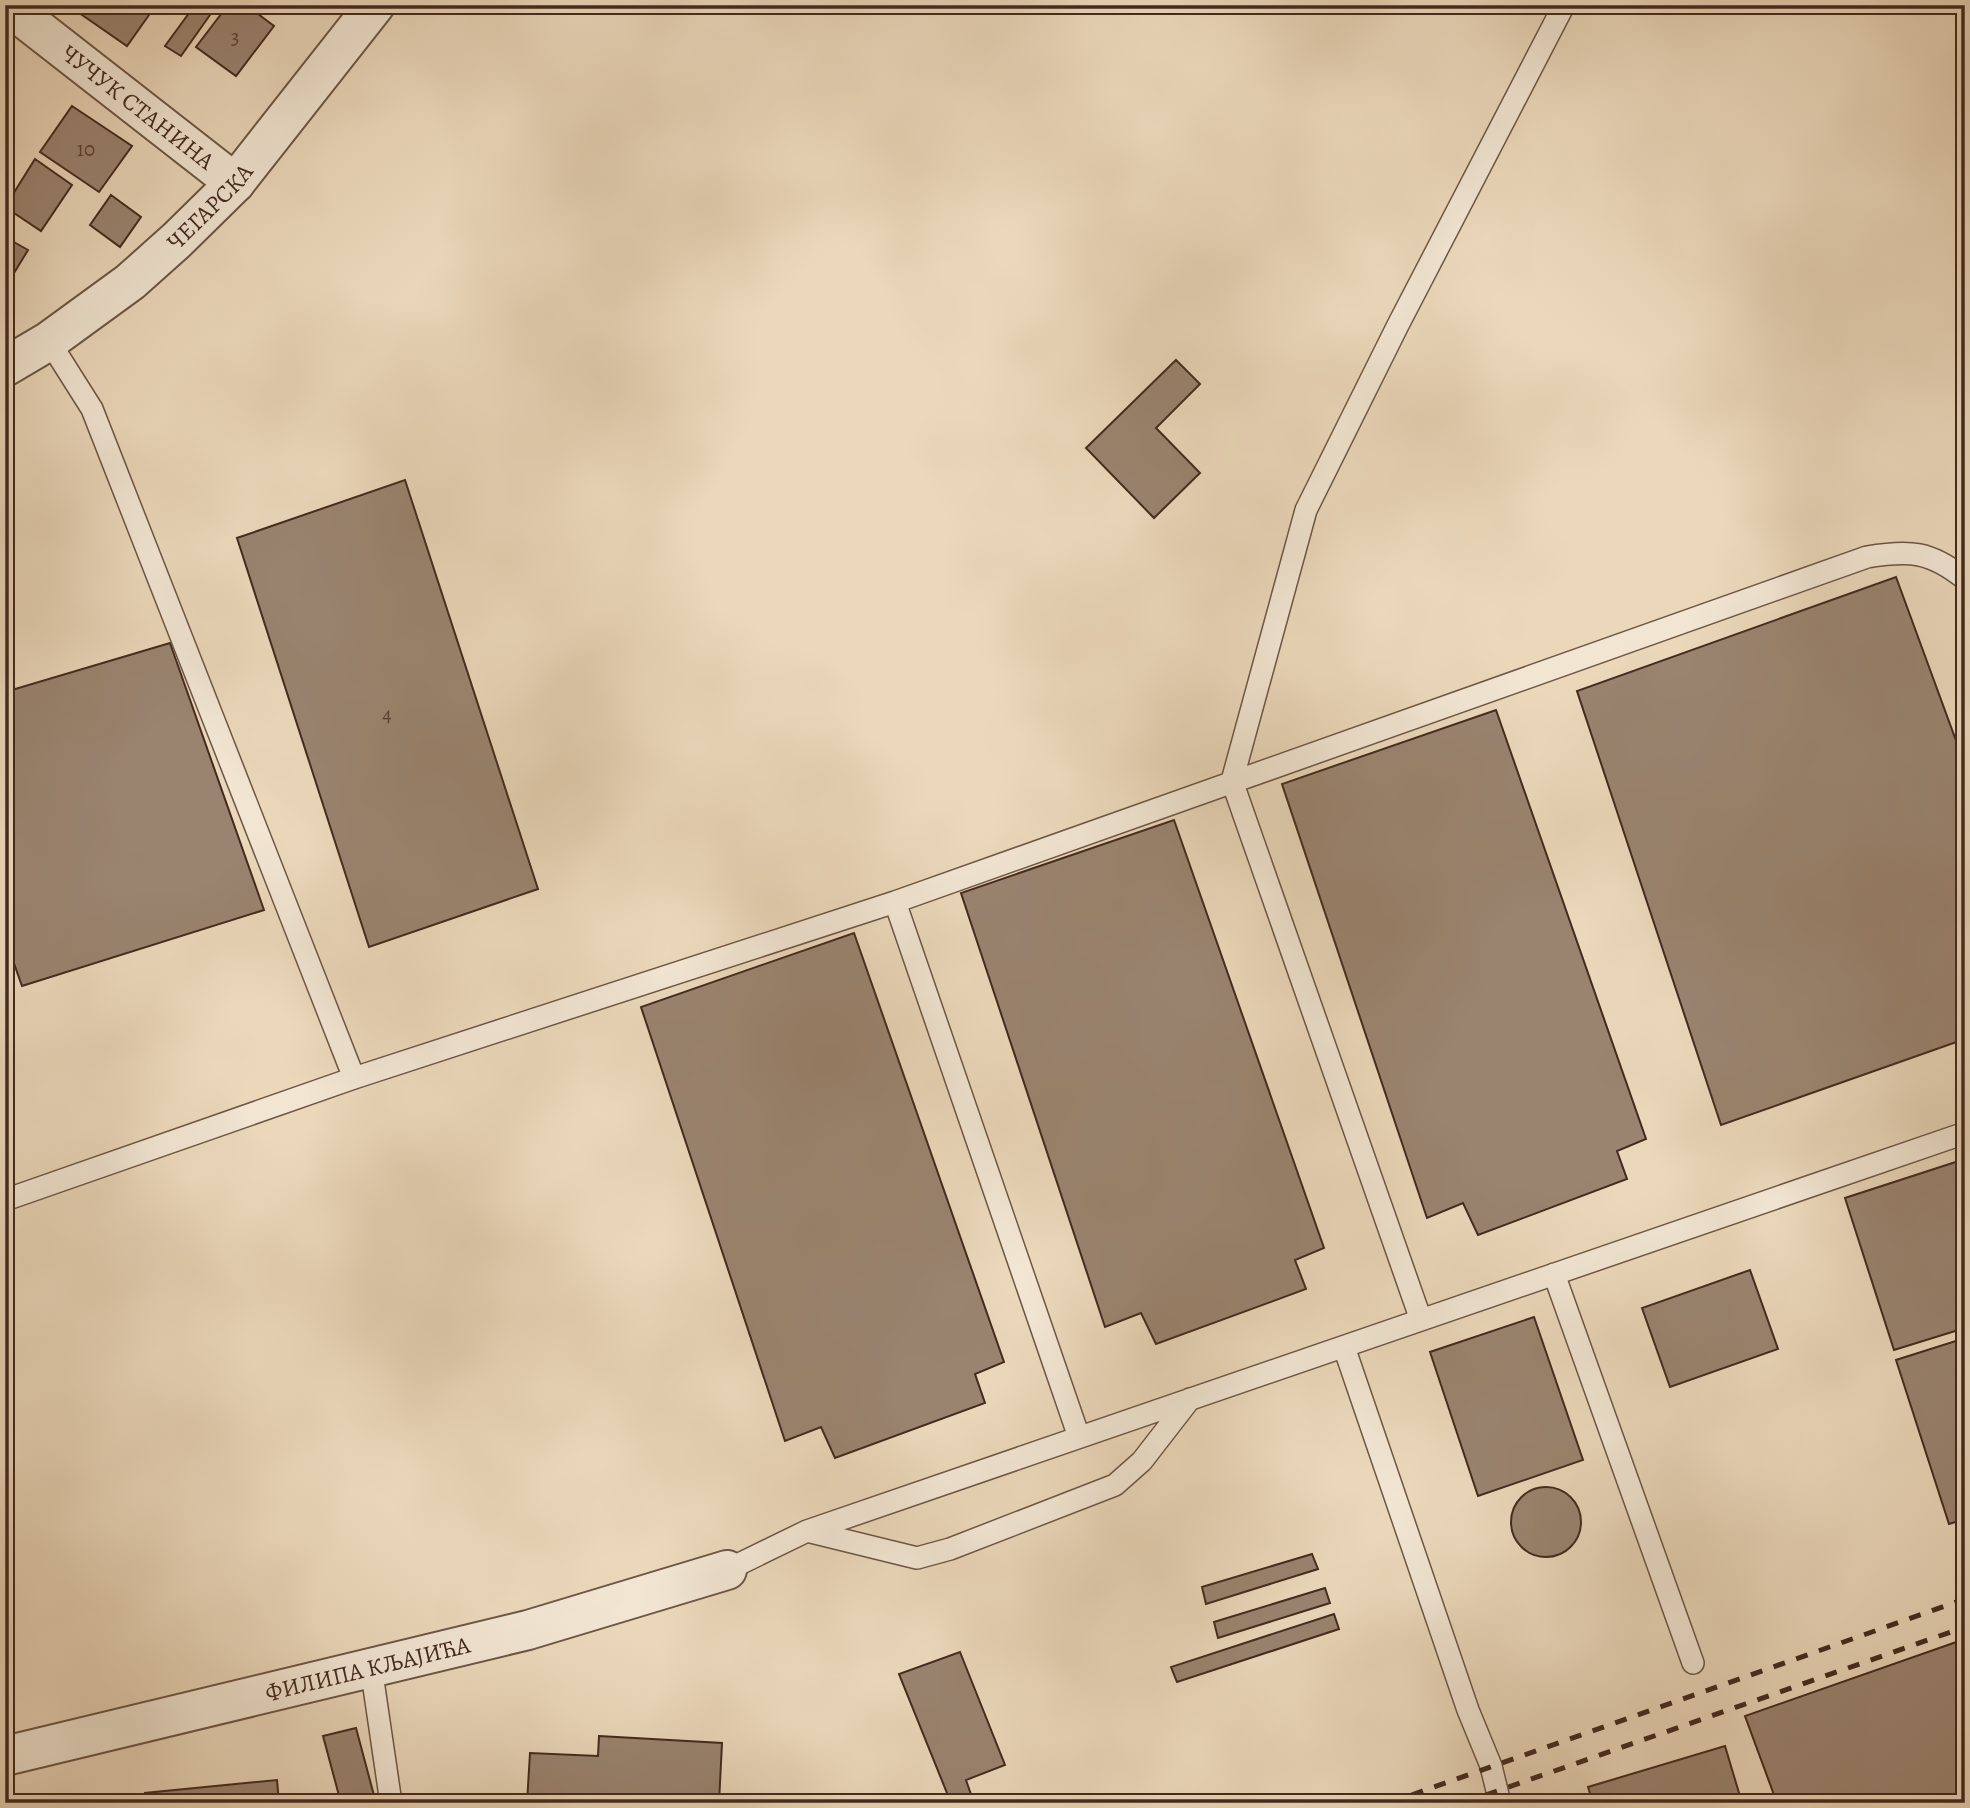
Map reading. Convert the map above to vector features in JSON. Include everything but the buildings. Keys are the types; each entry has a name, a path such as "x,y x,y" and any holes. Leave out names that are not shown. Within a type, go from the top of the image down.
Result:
{"street":[{"name":"ЧУЧУК СТАНИНА","path":"7,5 234,183"},
{"name":"ЧЕГАРСКА","path":"5,367 48,341 130,282 177,240 234,183 375,5"},
{"name":"ФИЛИПА КЉАЈИЋА","path":"5,1756 528,1630 727,1570"}],"lane":[{"path":"1421,1320 1232,781 1306,510 1398,325 1564,5"},
{"path":"48,341 92,409 354,1079"},
{"path":"5,1200 354,1079 895,902 1867,556 1915,553 1944,562 1965,579"},
{"path":"895,902 1079,1437"},
{"path":"727,1570 807,1531 1965,1133"},
{"path":"1554,1274 1693,1663"},
{"path":"1344,1346 1468,1710 1491,1766 1500,1803"},
{"path":"807,1531 918,1558 950,1549 1115,1485 1142,1461 1190,1399"},
{"path":"371,1667 391,1803"}],"railway":[{"path":"1389,1803 1965,1599"},
{"path":"1463,1803 1965,1627"}]}
